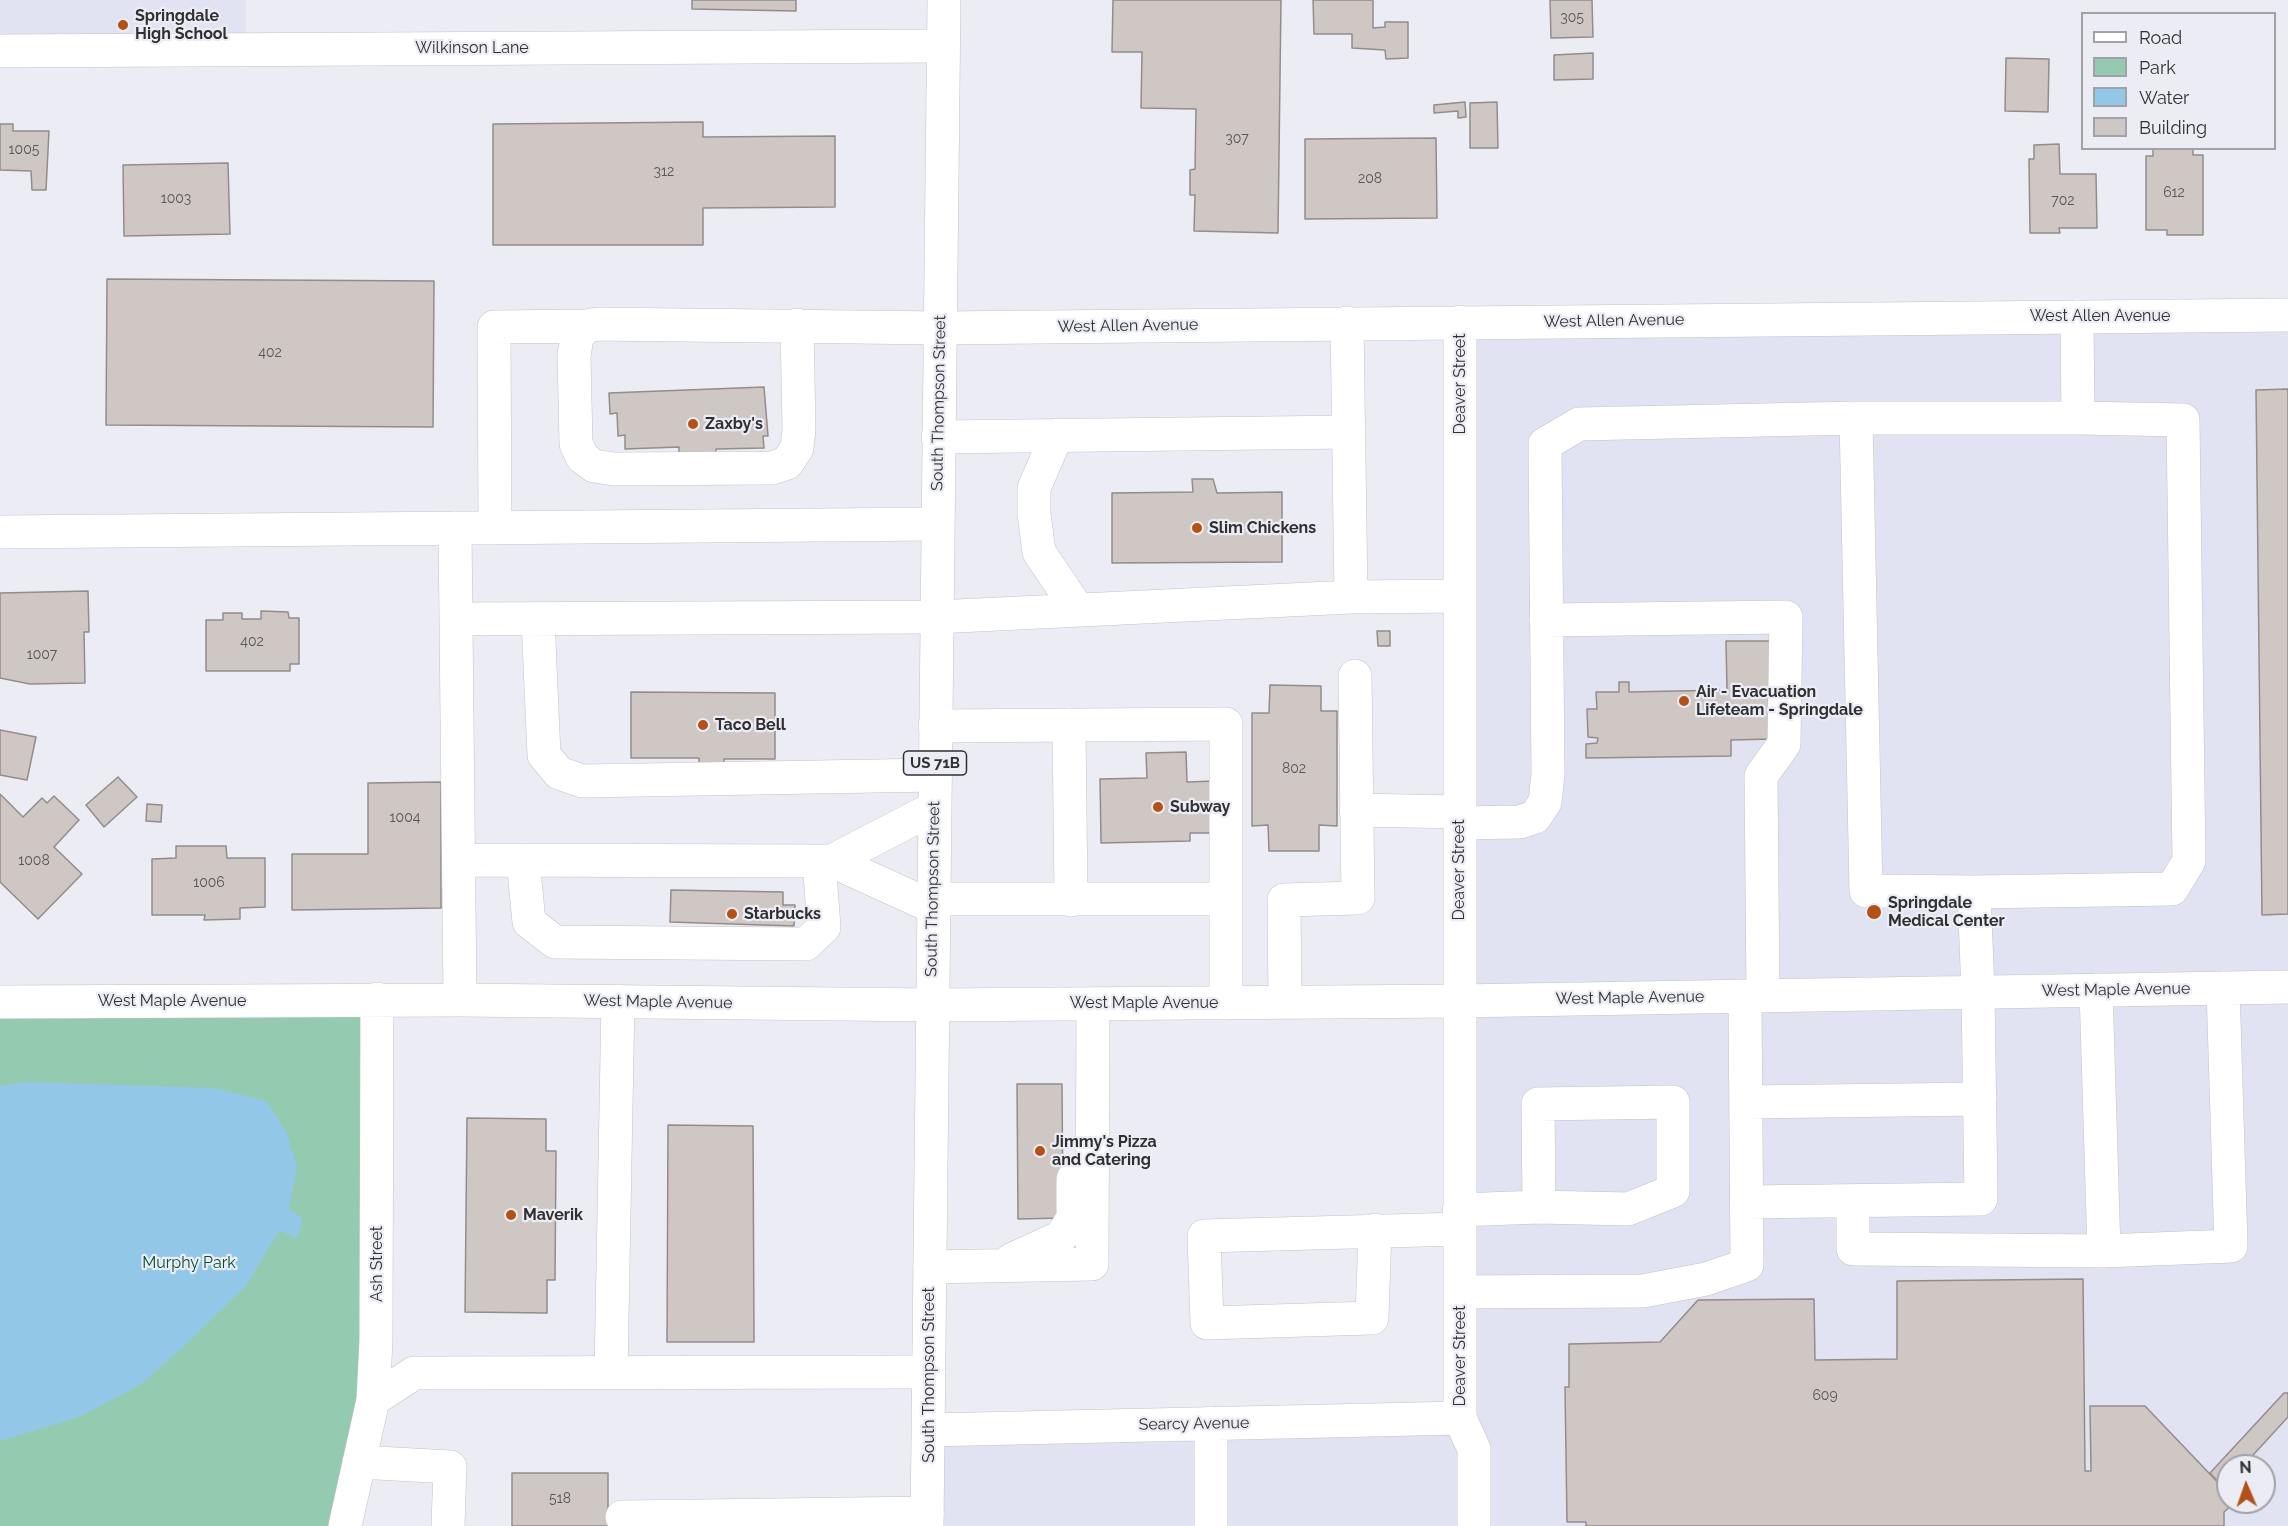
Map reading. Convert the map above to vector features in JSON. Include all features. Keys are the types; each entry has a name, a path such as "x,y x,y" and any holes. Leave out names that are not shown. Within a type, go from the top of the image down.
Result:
{"street":[{"name":"South Thompson Street","path":"927,1520 944,0"},
{"name":"Wilkinson Lane","path":"0,51 943,46"},
{"name":"West Allen Avenue","path":"495,528 494,327 797,325 940,328 2288,315"},
{"path":"2077,317 2078,418"},
{"name":"Deaver Street","path":"1460,322 1460,1418"},
{"path":"1347,323 1351,597"},
{"path":"586,326 577,337 574,356 576,444 583,458 594,466 614,469 772,468 787,463 796,448 800,430 797,325"},
{"path":"1356,810 1520,822 1535,817 1545,802 1548,774 1545,444 1579,424 1856,418 2183,420 2189,861 2172,889 1866,891 1856,418"},
{"path":"938,437 1348,432"},
{"path":"1057,435 1034,488 1034,514 1039,552 1078,610"},
{"path":"0,532 937,524"},
{"path":"455,528 460,1000"},
{"path":"457,619 936,617 1351,597 1460,596"},
{"path":"1460,1292 1643,1291 1706,1279 1747,1265 1746,1102 1754,996 1761,776 1784,744 1785,617 1546,621"},
{"path":"538,619 544,755 560,773 582,781 935,775"},
{"path":"1285,1003 1284,900 1358,898 1355,676"},
{"path":"935,726 1226,724 1226,1003"},
{"path":"1070,725 1071,900"},
{"path":"825,861 934,808"},
{"path":"459,860 825,861 933,903 1226,899"},
{"path":"523,860 529,922 555,942 806,944 824,927 825,861"},
{"path":"1747,1202 1981,1199 1974,892"},
{"name":"West Maple Avenue","path":"0,1002 377,999 932,1005 1285,1003 2288,987"},
{"path":"1853,1201 1853,1249 2104,1251 2231,1246 2223,988"},
{"path":"2096,990 2104,1251"},
{"name":"Ash Street","path":"345,1526 373,1400 376,1341 377,999"},
{"path":"611,1372 618,1001"},
{"path":"930,1267 1092,1264 1093,1004"},
{"path":"1746,1102 1980,1099"},
{"path":"1375,1230 1372,1318 1207,1323 1204,1236 1375,1230 1539,1207 1628,1209 1673,1191 1673,1102 1538,1104 1539,1207"},
{"path":"373,1400 414,1372 929,1372"},
{"path":"1460,1418 1474,1449 1474,1526"},
{"name":"Searcy Avenue","path":"929,1430 1460,1418"},
{"path":"1211,1424 1211,1526"},
{"path":"359,1462 450,1467 448,1526"},
{"path":"622,1516 927,1520"}],"shaded area":[{"name":"Springdale High School","path":"0,0 246,0 246,49 0,51"},
{"name":"Springdale Medical Center","path":"2288,315 2288,1526 927,1526 929,1430 1460,1418 1460,322"}],"green space":[{"name":"Murphy Park","path":"377,999 376,1341 345,1526 0,1526 0,1002"}],"water":[{"path":"25,1082 214,1088 266,1101 285,1130 297,1165 289,1208 302,1219 298,1238 279,1231 246,1286 142,1384 79,1417 0,1441 0,1086"}],"building":[{"path":"692,0 796,0 796,11 692,9"},
{"path":"1113,0 1281,0 1278,233 1194,231 1195,195 1190,195 1190,170 1195,169 1196,109 1141,108 1142,52 1112,52"},
{"path":"1313,0 1373,0 1373,28 1385,27 1385,22 1408,22 1408,58 1386,59 1385,50 1352,48 1352,34 1314,34"},
{"path":"1550,0 1592,0 1593,37 1551,38"},
{"path":"1593,53 1593,79 1554,80 1554,55"},
{"path":"2006,58 2049,59 2048,112 2005,111"},
{"path":"1465,102 1466,117 1458,118 1458,111 1434,113 1434,105"},
{"path":"1497,102 1498,148 1470,148 1470,103"},
{"path":"703,122 703,137 835,136 835,207 703,208 703,245 493,245 493,124"},
{"path":"0,124 13,124 13,131 49,131 46,190 32,190 31,171 0,170"},
{"path":"1436,138 1437,218 1305,219 1305,139"},
{"path":"2059,144 2060,174 2096,174 2097,228 2059,228 2060,233 2030,233 2029,159 2034,159 2034,145"},
{"path":"2153,150 2193,150 2193,155 2203,155 2203,235 2167,235 2167,230 2146,230 2146,156 2153,156"},
{"path":"228,163 230,234 124,236 123,165"},
{"path":"107,279 434,281 433,427 106,425"},
{"name":"Zaxby's","path":"764,387 768,436 763,436 764,448 716,449 716,457 679,458 679,447 625,449 625,435 618,436 617,413 610,414 609,393"},
{"path":"2288,389 2288,914 2262,915 2256,390"},
{"name":"Slim Chickens","path":"1192,479 1213,479 1217,493 1282,492 1282,562 1112,563 1112,493 1193,492"},
{"path":"88,591 89,632 84,632 85,683 30,684 0,678 0,593"},
{"path":"261,611 288,612 289,618 299,618 299,664 290,664 290,671 206,671 206,620 223,620 223,613 242,613 242,619 261,619"},
{"path":"1377,631 1390,631 1390,646 1378,646"},
{"name":"Air - Evacuation Lifeteam - Springdale","path":"1726,641 1772,641 1773,739 1731,740 1731,756 1586,758 1586,744 1597,743 1598,738 1588,737 1587,709 1597,709 1596,692 1619,692 1619,682 1629,682 1629,692 1727,690"},
{"path":"1270,685 1321,686 1321,711 1337,711 1337,826 1319,825 1319,851 1269,851 1268,825 1252,826 1252,713 1269,713"},
{"name":"Taco Bell","path":"631,692 775,693 775,759 724,759 724,768 699,768 699,758 631,758"},
{"path":"0,730 36,737 27,780 0,775"},
{"name":"Subway","path":"1186,752 1187,782 1214,781 1215,833 1190,833 1190,841 1101,843 1100,779 1147,778 1146,753"},
{"path":"118,777 137,797 104,827 86,805"},
{"path":"441,782 441,908 292,910 292,854 368,854 368,783"},
{"path":"0,794 23,817 42,798 47,803 54,796 79,820 54,847 82,874 38,919 0,882"},
{"path":"147,804 162,805 161,822 146,821"},
{"path":"176,846 226,846 227,858 265,858 265,907 240,908 240,919 204,920 205,915 152,915 152,859 176,858"},
{"name":"Starbucks","path":"671,890 783,892 783,905 795,905 794,926 670,922"},
{"name":"Jimmy's Pizza and Catering","path":"1017,1084 1062,1084 1063,1218 1018,1219"},
{"name":"Maverik","path":"467,1118 546,1119 546,1151 556,1151 555,1280 547,1280 547,1313 465,1312"},
{"path":"668,1125 753,1126 754,1342 667,1342"},
{"path":"2083,1279 2085,1471 2091,1471 2090,1406 2145,1406 2216,1480 2216,1514 2224,1514 2224,1526 1586,1526 1586,1522 1567,1522 1565,1387 1569,1387 1569,1344 1660,1342 1698,1300 1814,1299 1815,1360 1897,1359 1897,1281"},
{"path":"2284,1393 2288,1393 2288,1417 2254,1454 2228,1454"},
{"path":"2216,1467 2216,1479 2210,1473"},
{"path":"512,1473 608,1473 608,1526 512,1526"}],"place":[{"name":"Springdale High School","path":"123,25"},
{"name":"Zaxby's","path":"693,424"},
{"name":"Slim Chickens","path":"1197,528"},
{"name":"Air - Evacuation Lifeteam - Springdale","path":"1684,701"},
{"name":"Taco Bell","path":"703,725"},
{"name":"Subway","path":"1158,807"},
{"name":"Springdale Medical Center","path":"1874,912"},
{"name":"Starbucks","path":"732,914"},
{"name":"Jimmy's Pizza and Catering","path":"1040,1151"},
{"name":"Maverik","path":"511,1215"}]}
